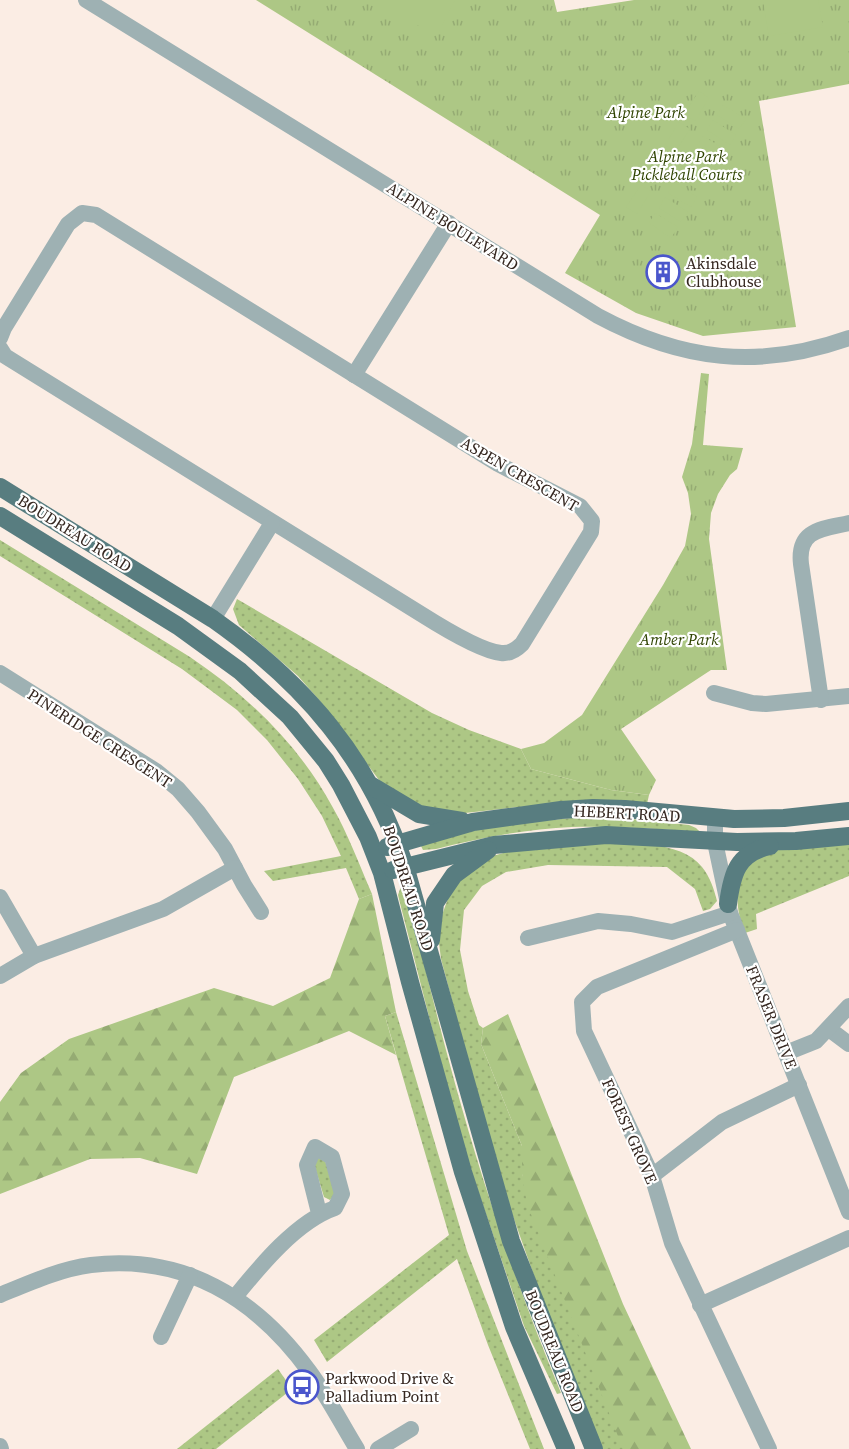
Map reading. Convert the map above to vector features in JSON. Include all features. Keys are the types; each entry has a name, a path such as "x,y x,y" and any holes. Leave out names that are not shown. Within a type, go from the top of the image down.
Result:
{"main road":[{"name":"BOUDREAU ROAD","path":"0,487 213,619 268,660 308,699 345,745 371,786 405,866 511,1241 594,1449"},
{"name":"BOUDREAU ROAD","path":"0,516 178,626 223,657 256,684 290,717 326,761 354,807 382,873 463,1172 514,1327 566,1449"},
{"path":"371,786 419,814 473,822"},
{"name":"HEBERT ROAD","path":"374,851 473,822 561,810 593,808 715,818 784,818 849,811"},
{"name":"HEBERT ROAD","path":"382,873 494,845 606,836 715,842 796,842 849,836"},
{"path":"729,908 735,871 744,858 761,848 796,842"},
{"path":"429,950 435,903 453,875 494,845"}],"street":[{"name":"ALPINE BOULEVARD","path":"86,0 598,316 634,334 668,346 708,355 748,357 769,357 812,349 849,338"},
{"name":"ASPEN CRESCENT","path":"0,338 68,224 78,215 89,213 96,215 519,476 580,506 592,521 589,536 522,644 512,652 502,653 488,649 436,623 272,523 5,356 0,348"},
{"path":"354,375 449,224"},
{"path":"213,619 272,523"},
{"path":"821,700 801,564 801,549 803,541 812,534 849,523"},
{"name":"PINERIDGE CRESCENT","path":"0,673 156,771 178,789 225,849 261,912"},
{"path":"714,693 752,703 778,704 849,696"},
{"name":"FRASER DRIVE","path":"715,818 715,842 729,908 849,1212"},
{"path":"0,976 34,956 163,909 235,868"},
{"path":"0,897 34,956"},
{"path":"528,938 598,921 631,924 672,932 729,908"},
{"name":"FOREST GROVE","path":"737,930 597,987 582,1002 584,1031 652,1176 672,1243 769,1449"},
{"path":"786,1053 816,1041 849,1006"},
{"path":"829,1029 849,1044"},
{"path":"652,1176 722,1122 799,1085"},
{"path":"235,1297 250,1278 300,1227 319,1213"},
{"path":"700,1305 849,1238"},
{"path":"0,1295 61,1272 90,1265 151,1266 190,1275 214,1284 235,1297 273,1330 298,1357 319,1386 357,1449"},
{"path":"161,1337 190,1275"},
{"path":"378,1449 411,1429"}],"green space":[{"name":"Alpine Park","path":"256,0 554,0 557,12 634,0 849,0 849,84 759,101 796,327 703,336 636,313 565,273 600,215"},
{"path":"367,0 455,0 437,35"},
{"path":"763,0 818,0 823,27 769,36"},
{"path":"699,91 709,98 695,121 684,114"},
{"path":"723,105 746,119 739,129 717,115"},
{"path":"713,120 736,135 730,145 707,130"},
{"path":"679,122 690,129 675,152 665,145"},
{"path":"703,136 726,150 720,160 697,146"},
{"path":"694,151 717,165 710,176 688,161"},
{"path":"660,153 670,160 656,183 645,176"},
{"path":"684,167 707,181 700,191 677,177"},
{"path":"674,182 697,197 691,207 668,193"},
{"path":"641,185 651,191 637,214 626,207"},
{"path":"665,197 688,212 681,222 659,208"},
{"path":"655,213 678,227 671,238 649,223"},
{"name":"Amber Park","path":"701,373 709,374 703,445 743,448 737,469 730,475 718,494 711,513 709,539 727,670 711,670 621,729 656,780 649,795 611,790 531,769 521,749 544,743 582,715 685,546 691,514 688,493 682,477 692,444"},
{"path":"0,540 190,657 232,688 270,723 319,783 343,827 372,894 359,899 346,868 273,881 264,871 341,856 322,816 298,779 267,740 237,710 182,669 0,556"},
{"path":"237,599 432,713 469,730 521,749 531,769 611,790 649,795 647,804 518,807 465,813 426,809 396,794 379,780 320,701 298,676 239,625 233,609"},
{"path":"582,817 612,817 689,825 700,832 620,827 572,827 503,835 436,849 423,850 421,846 479,829"},
{"path":"591,843 651,845 680,852 693,858 702,867 717,901 710,909 703,911 695,889 667,867 548,865 506,872 482,886 464,910 460,950 468,991 479,1025 483,1028 481,1044 522,1146 522,1174 624,1449 603,1449 559,1346 499,1177 441,959 439,943 442,915 450,893 458,881 493,856 513,850"},
{"path":"849,843 849,876 756,914 757,929 745,933 738,907 739,883 751,863 778,849"},
{"path":"402,883 405,887 444,1044 478,1161 515,1273 561,1393 557,1394 524,1326 469,1164 398,895"},
{"path":"372,894 396,1012 385,1016 396,1055 349,1031 234,1077 197,1174 140,1158 90,1159 0,1194 0,1102 21,1073 69,1039 214,988 273,1006 330,978 359,899"},
{"path":"396,1012 467,1251 544,1449 530,1449 488,1345 457,1259 327,1362 314,1340 449,1235 385,1016"},
{"path":"508,1014 623,1304 691,1449 623,1449 527,1204 522,1174 522,1146 481,1044 483,1028"},
{"path":"324,1157 335,1194 330,1200 324,1197 314,1164 314,1159"},
{"path":"278,1369 292,1389 216,1449 177,1449"}],"place":[{"name":"Akinsdale Clubhouse","path":"663,272"},
{"name":"Parkwood Drive & Palladium Point","path":"302,1387"}],"park label":[{"name":"Alpine Park Pickleball Courts","path":"687,165"}]}
